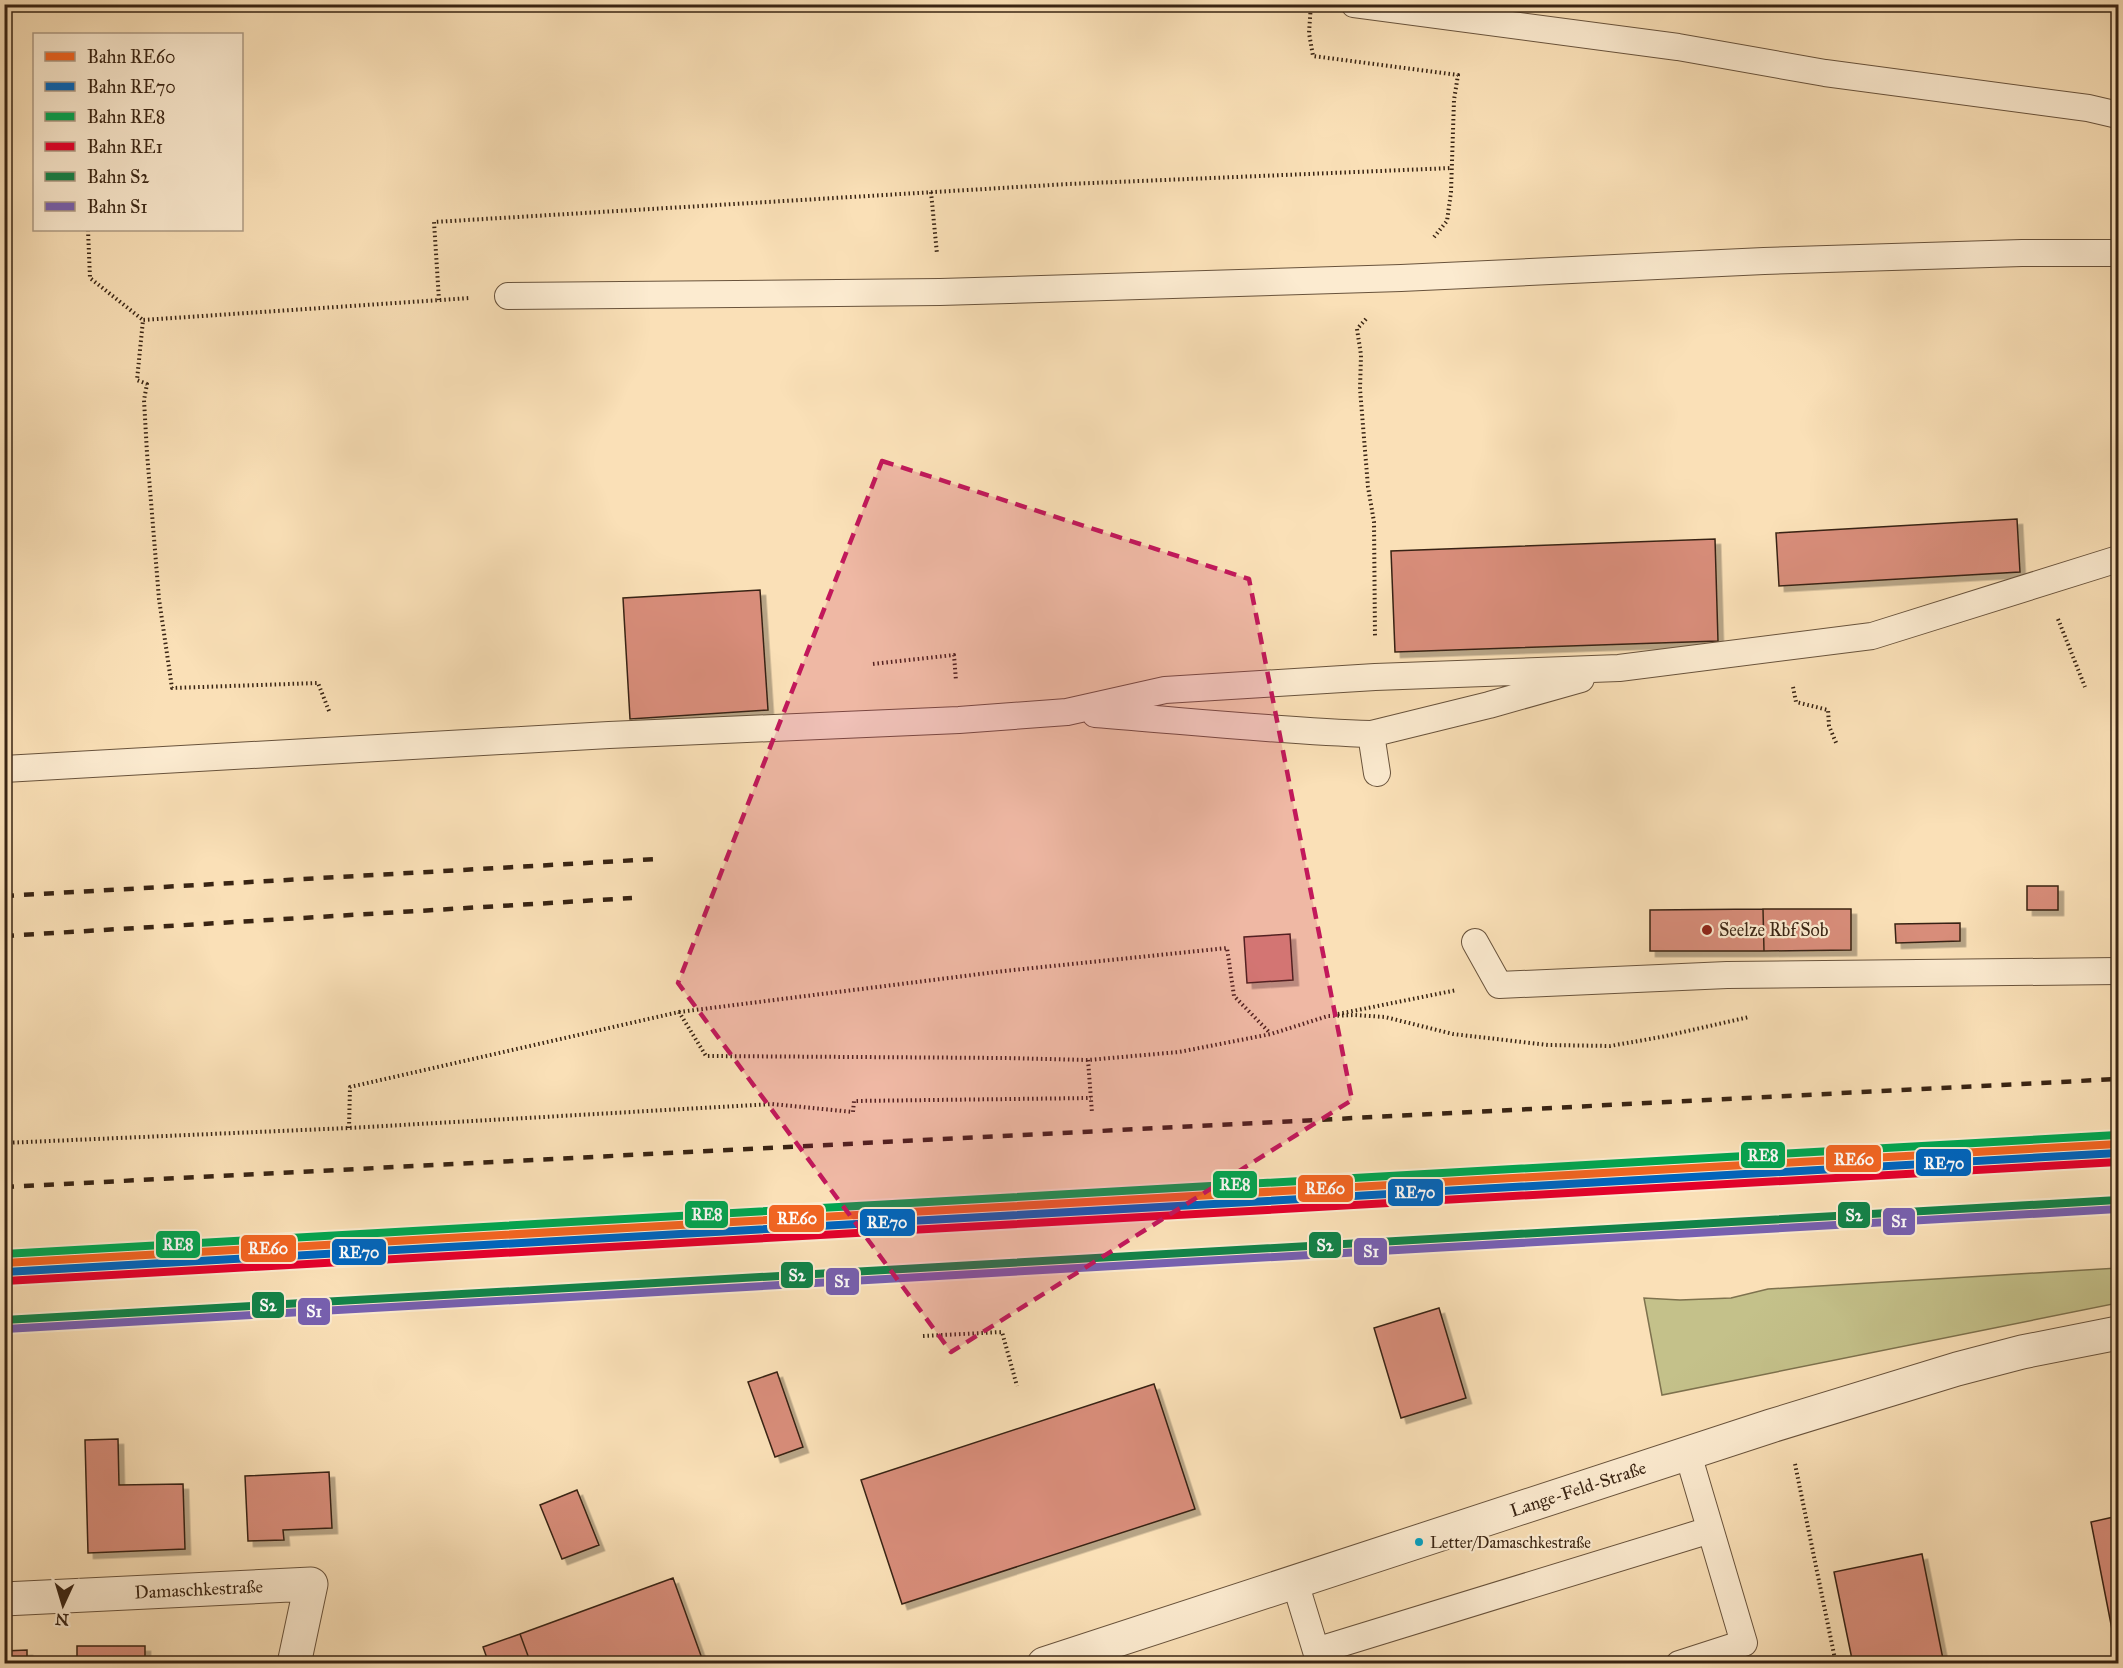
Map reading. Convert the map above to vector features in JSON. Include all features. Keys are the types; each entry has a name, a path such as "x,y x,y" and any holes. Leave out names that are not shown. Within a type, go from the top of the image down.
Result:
{"street":[{"name":"Lange-Feld-Straße","path":"1044,1664 1771,1426 1957,1368 2022,1352 2118,1333"},
{"name":"Damaschkestraße","path":"4,1599 311,1584 294,1664"}],"lane":[{"path":"1353,4 1678,47 1825,73 2088,108 2118,115"},
{"path":"508,296 940,292 1401,278 1764,261 2022,253 2118,253"},
{"path":"4,769 609,735 959,720 1067,712 1165,690 1375,677 1619,668 1872,636 2118,559"},
{"path":"1067,712 1302,732 1371,734 1489,705 1619,668"},
{"path":"1371,734 1377,772"},
{"path":"1475,942 1499,985 1727,975 2118,971"},
{"path":"1679,1664 1744,1643 1688,1454"},
{"path":"1295,1582 1318,1657 1710,1530"}],"path":[{"path":"440,300 434,222 931,192 1452,168"},
{"path":"931,192 940,292"},
{"path":"88,231 90,278 143,320 508,296"},
{"path":"143,320 137,380 147,384 144,400 159,599 172,688 318,683 344,750"},
{"path":"2060,627 2085,687"},
{"path":"873,664 954,655"},
{"path":"1796,702 1828,710 1830,726 1837,745"},
{"path":"349,1128 350,1087 679,1012 992,972 1227,948 1234,996 1271,1034"},
{"path":"679,1012 705,1056 1088,1060 1179,1052 1271,1034 1328,1016 1445,991"},
{"path":"1328,1016 1385,1017 1453,1034 1548,1045 1610,1046 1661,1038 1752,1016"},
{"path":"1088,1060 1092,1113"},
{"path":"4,1143 349,1128 772,1104 853,1112 854,1101 1090,1098"},
{"path":"923,1336 1002,1332 1017,1386"},
{"path":"1794,1463 1836,1664"}],"highlighted area":[{"path":"882,461 1249,579 1352,1100 951,1352 678,983"}],"shaded area":[{"path":"2118,1268 2118,1303 1662,1395 1644,1298 1680,1300 1731,1298 1768,1289"}],"building":[{"path":"2017,519 2020,572 1779,586 1776,533"},
{"path":"1715,539 1718,641 1395,652 1391,551"},
{"path":"760,590 768,710 630,719 623,598"},
{"path":"2027,886 2058,886 2058,910 2027,910"},
{"name":"Seelze Rbf Sob","path":"1763,909 1764,951 1650,951 1650,910"},
{"path":"1763,909 1851,909 1851,950 1764,951"},
{"path":"1960,923 1960,941 1896,943 1895,924"},
{"path":"1290,934 1293,980 1247,983 1244,937"},
{"path":"1439,1308 1466,1398 1401,1418 1374,1328"},
{"path":"777,1372 803,1447 775,1457 748,1382"},
{"path":"1154,1384 1195,1509 902,1604 861,1480"},
{"path":"118,1439 119,1485 183,1484 185,1549 88,1553 85,1440"},
{"path":"329,1472 332,1528 283,1530 284,1540 248,1541 245,1476"},
{"path":"577,1490 599,1545 562,1559 540,1505"},
{"path":"2118,1516 2118,1660 2091,1522"},
{"path":"1922,1554 1944,1664 1853,1664 1834,1572"},
{"path":"673,1578 704,1664 531,1664 520,1634"},
{"path":"520,1634 531,1664 489,1664 483,1647"},
{"path":"77,1646 145,1646 145,1664 77,1664"},
{"path":"27,1650 27,1664 4,1664 4,1651"}],"railway":[{"path":"4,896 656,859"},
{"path":"4,936 632,898"},
{"path":"4,1187 2118,1079"}],"rail line":[{"name":"RE8","path":"4,1254 2117,1135"},
{"name":"RE60","path":"4,1263 2118,1144"},
{"name":"RE70","path":"5,1272 2118,1153"},
{"name":"RE1","path":"5,1281 2118,1162"},
{"name":"S2","path":"4,1320 2118,1200"},
{"name":"S1","path":"5,1329 2118,1209"}],"place":[{"name":"Seelze Rbf Sob","path":"1707,930"},
{"name":"Letter/Damaschkestraße","path":"1419,1542"}]}
